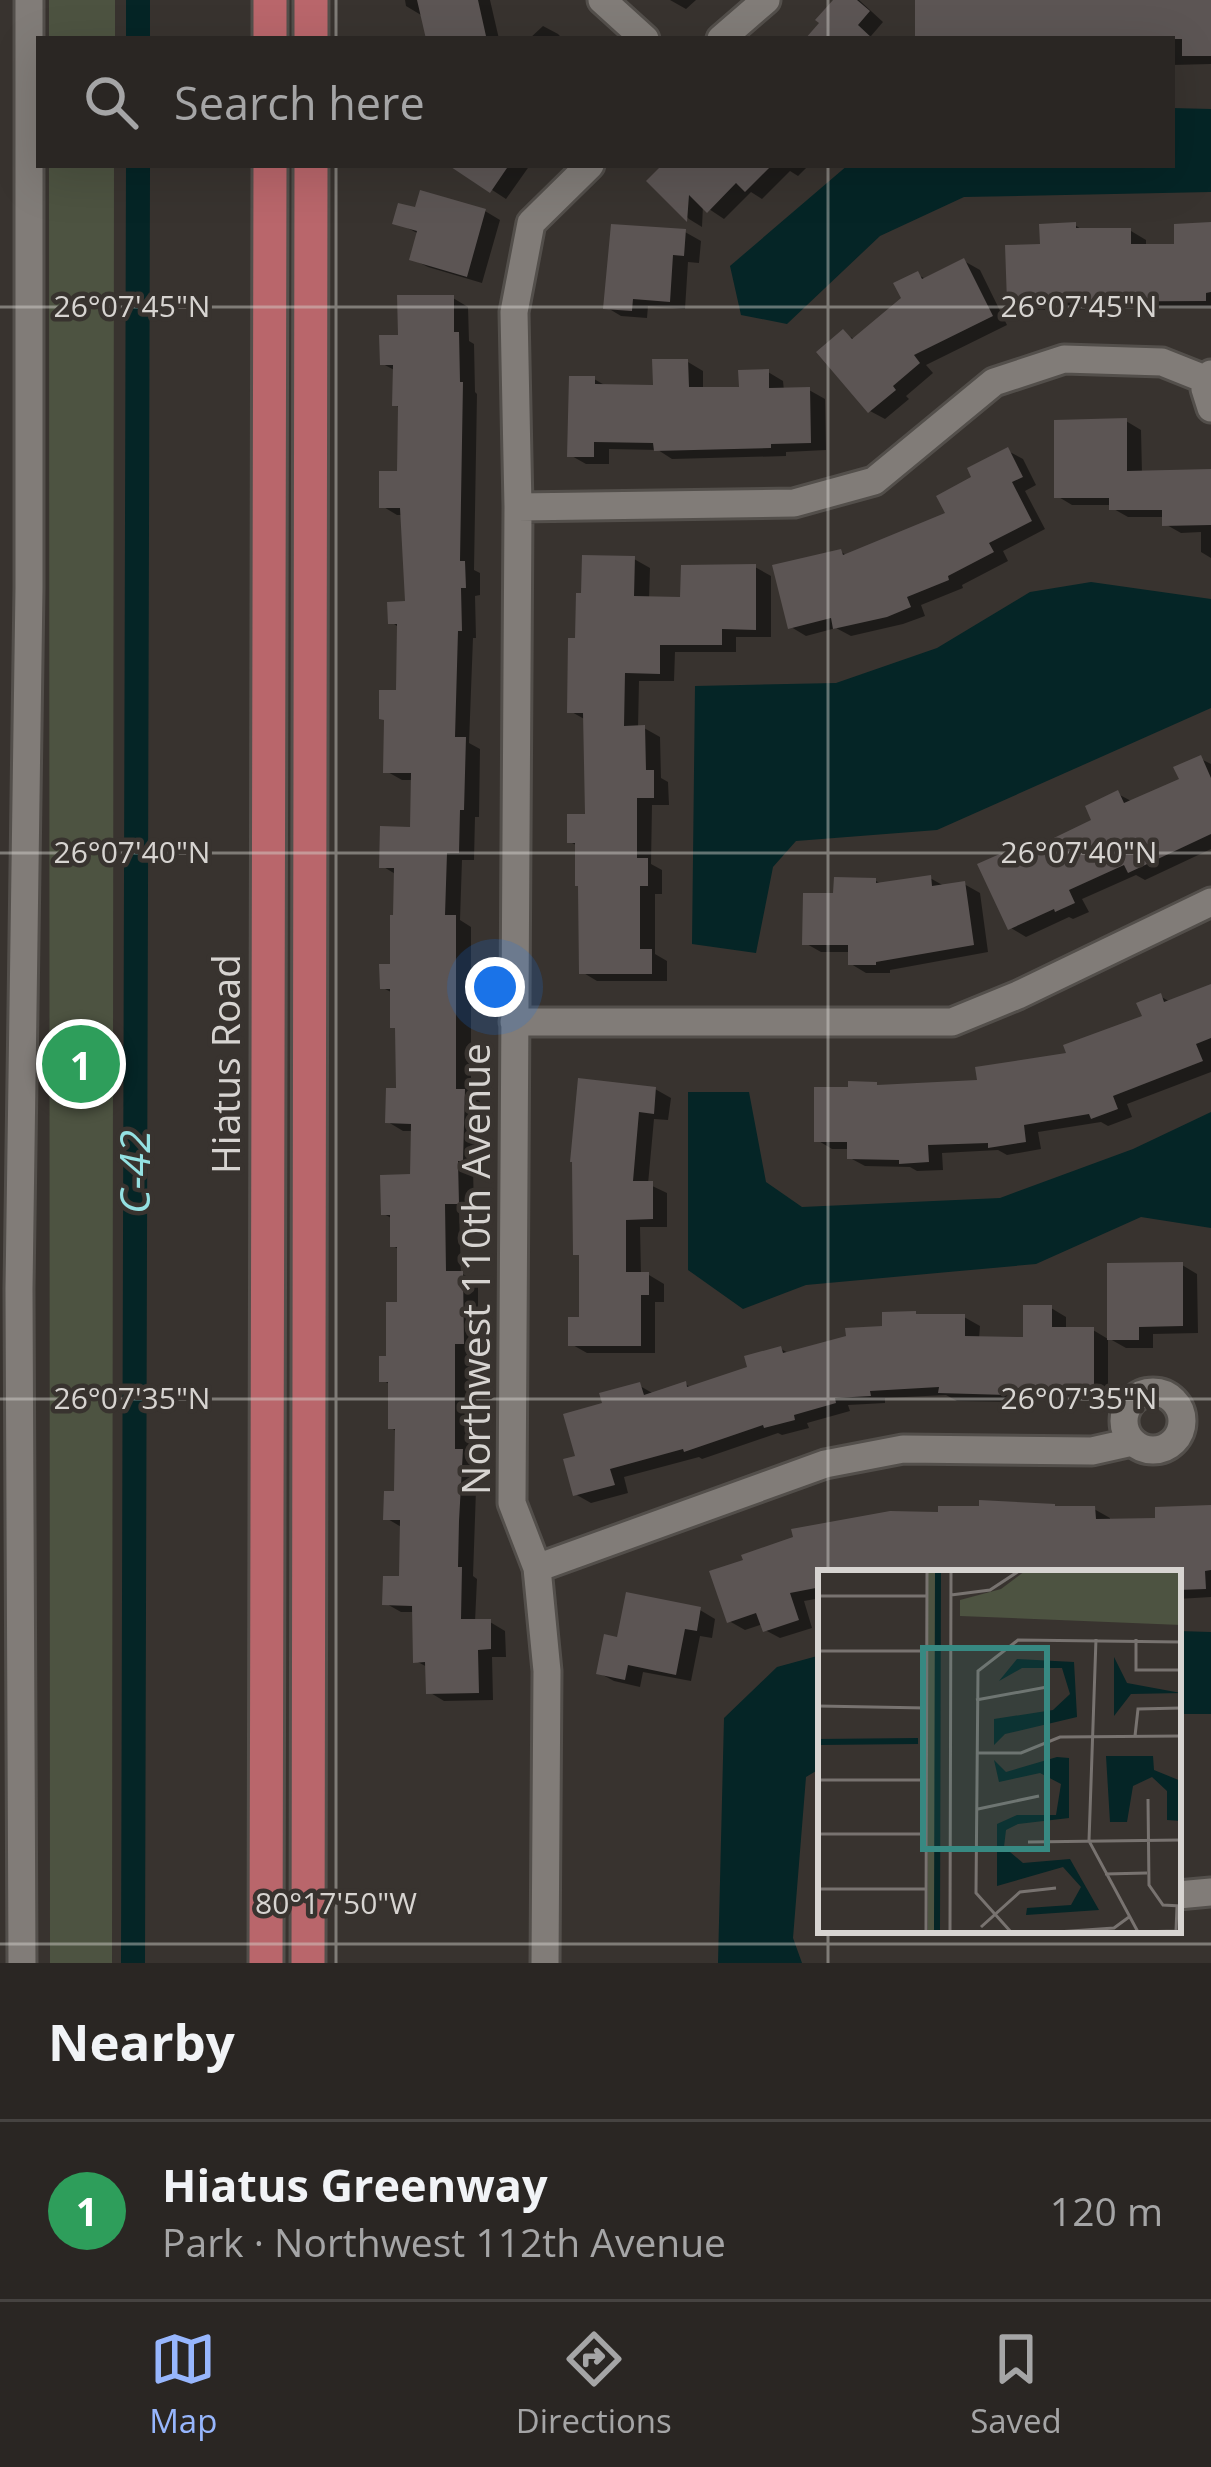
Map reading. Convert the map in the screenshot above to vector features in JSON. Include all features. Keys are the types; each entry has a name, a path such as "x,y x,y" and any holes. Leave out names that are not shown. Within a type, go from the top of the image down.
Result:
{"main road":[{"path":"271,0 271,36"},
{"path":"311,0 311,36"},
{"name":"Hiatus Road","path":"266,1963 271,168"},
{"path":"308,1963 310,168"},
{"path":"267,1572 308,1573"}],"street":[{"path":"602,0 641,36"},
{"path":"724,36 766,0"},
{"path":"0,22 29,11 14,588 9,1289 10,1817 22,1963"},
{"name":"Northwest 110th Avenue","path":"545,1963 547,1670 536,1568 512,1503 518,507 514,312 531,223 587,168"},
{"path":"518,507 794,503 874,481 994,382 1064,359 1162,362 1210,387"},
{"path":"514,1022 952,1022 1211,902"},
{"path":"536,1568 825,1464 903,1449 1092,1451 1132,1442"},
{"path":"1181,1895 1211,1892"}],"green space":[{"path":"49,0 115,0 115,36 49,36"},
{"path":"49,168 114,168 112,1963 50,1963"}],"water":[{"path":"1175,108 1211,109 1211,192 964,197 880,236 787,324 741,315 730,266 844,168 1175,168"},
{"path":"1091,582 1211,599 1211,708 937,830 796,841 773,867 756,953 692,944 695,686 836,683 937,648 1030,592"},
{"path":"688,1092 749,1092 766,1182 802,1207 1000,1198 1133,1149 1211,1112 1211,1228 1141,1217 1036,1264 806,1285 743,1309 688,1270"},
{"path":"1181,1631 1211,1632 1211,1714 1181,1714"},
{"path":"818,1656 818,1770 806,1777 793,1938 802,1963 718,1963 724,1718 777,1667"}],"building":[{"path":"417,0 478,0 486,36 425,36"},
{"path":"833,0 857,0 870,11 858,25 870,36 808,36 819,23 815,20"},
{"path":"915,0 1211,0 1211,56 1182,56 1182,39 1175,36 915,36"},
{"path":"452,168 507,168 490,193"},
{"path":"659,168 769,168 745,192 736,183 707,213 689,195 687,222 646,181"},
{"path":"420,190 486,209 467,277 409,260 417,231 392,224 398,203 415,207"},
{"path":"1076,222 1076,228 1131,228 1131,244 1174,244 1174,224 1211,222 1211,292 1206,293 1206,301 1007,302 1005,245 1040,244 1039,224"},
{"path":"611,224 686,229 684,256 673,255 670,302 633,299 632,311 603,309"},
{"path":"964,258 993,316 914,355 920,363 868,413 816,352 843,329 852,339 901,298 893,283 918,271 922,279"},
{"path":"397,295 454,295 454,332 459,332 463,382 460,561 465,561 466,588 461,588 455,737 466,737 464,810 460,810 459,853 447,853 445,915 456,915 456,1089 465,1089 459,1204 445,1204 446,1271 463,1271 464,1344 455,1344 455,1449 463,1449 458,1567 462,1567 461,1619 491,1619 491,1649 478,1650 479,1693 426,1694 425,1662 413,1663 412,1606 382,1605 383,1576 399,1576 400,1520 383,1520 384,1491 394,1491 395,1429 388,1429 388,1382 379,1382 379,1356 386,1356 386,1302 397,1302 397,1247 390,1247 390,1215 381,1215 380,1175 410,1174 411,1124 385,1123 386,1088 396,1088 395,1028 390,1028 390,989 380,989 379,964 390,964 394,868 379,868 380,826 410,827 411,773 383,773 384,720 379,719 379,690 396,690 397,624 388,624 387,602 405,601 400,508 379,508 379,471 397,471 393,365 380,365 379,335 398,335"},
{"path":"652,359 688,359 689,387 739,387 738,370 769,369 769,388 810,387 811,443 654,451 653,443 594,442 594,457 567,457 569,376 595,376 595,384 653,385"},
{"path":"1127,418 1127,471 1211,469 1211,525 1162,526 1162,510 1109,510 1109,498 1054,498 1054,420"},
{"path":"1008,447 1023,477 1012,482 1032,521 989,543 994,552 948,576 949,580 907,597 911,607 833,629 831,618 788,629 772,565 841,549 843,555 945,513 936,496 971,477 967,468"},
{"path":"582,555 635,556 634,596 680,597 681,565 756,564 756,630 722,629 722,645 660,645 660,674 625,673 624,726 645,725 646,770 654,770 654,798 637,798 637,858 648,858 648,886 640,886 640,949 652,949 652,974 579,974 575,843 567,843 567,814 585,814 583,713 567,713 568,638 575,638"},
{"path":"1201,755 1211,778 1211,834 1128,873 1124,865 1069,890 1075,903 1008,930 977,864 1002,853 1006,861 1091,820 1085,806 1118,790 1124,803 1179,779 1173,767"},
{"path":"931,875 932,886 965,881 974,945 876,965 848,965 848,945 802,945 803,893 833,893 834,877 876,878 876,883"},
{"path":"1211,984 1211,1038 1196,1044 1203,1061 1113,1096 1118,1109 1091,1119 1089,1114 1024,1125 1026,1142 988,1148 988,1143 928,1145 929,1162 847,1159 847,1142 814,1142 814,1087 848,1087 848,1081 877,1085 977,1080 975,1067 1066,1053 1063,1045 1142,1016 1136,1003 1161,993 1164,1002"},
{"path":"578,1078 656,1087 654,1114 639,1112 633,1181 653,1181 653,1219 626,1220 626,1272 649,1272 649,1295 641,1295 641,1346 568,1346 568,1317 579,1317 570,1162"},
{"path":"1183,1262 1183,1326 1139,1327 1139,1340 1107,1340 1107,1263"},
{"path":"1023,1305 1052,1305 1052,1327 1094,1327 1094,1389 1007,1388 1007,1395 938,1393 939,1387 835,1398 836,1403 794,1415 795,1420 610,1469 615,1485 573,1496 563,1459 575,1456 563,1414 602,1403 599,1393 640,1382 644,1395 686,1381 687,1387 747,1367 744,1356 781,1346 783,1353 846,1336 845,1328 882,1326 882,1312 965,1314 965,1336 1023,1337"},
{"path":"979,1500 1095,1506 1096,1519 1155,1518 1155,1507 1211,1505 1211,1570 1205,1571 1206,1589 1181,1590 1181,1570 818,1570 818,1588 790,1593 799,1620 763,1632 756,1613 727,1623 709,1571 793,1537 791,1529 890,1511 938,1512 938,1506 979,1506"},
{"path":"626,1592 701,1607 697,1631 685,1629 676,1675 628,1665 625,1680 596,1674 604,1634 617,1637"}],"waterway":[{"name":"C-42","path":"138,0 138,36"},
{"name":"C-42","path":"133,1963 138,168"}],"place":[{"name":"Hiatus Greenway","path":"81,1064"}]}
